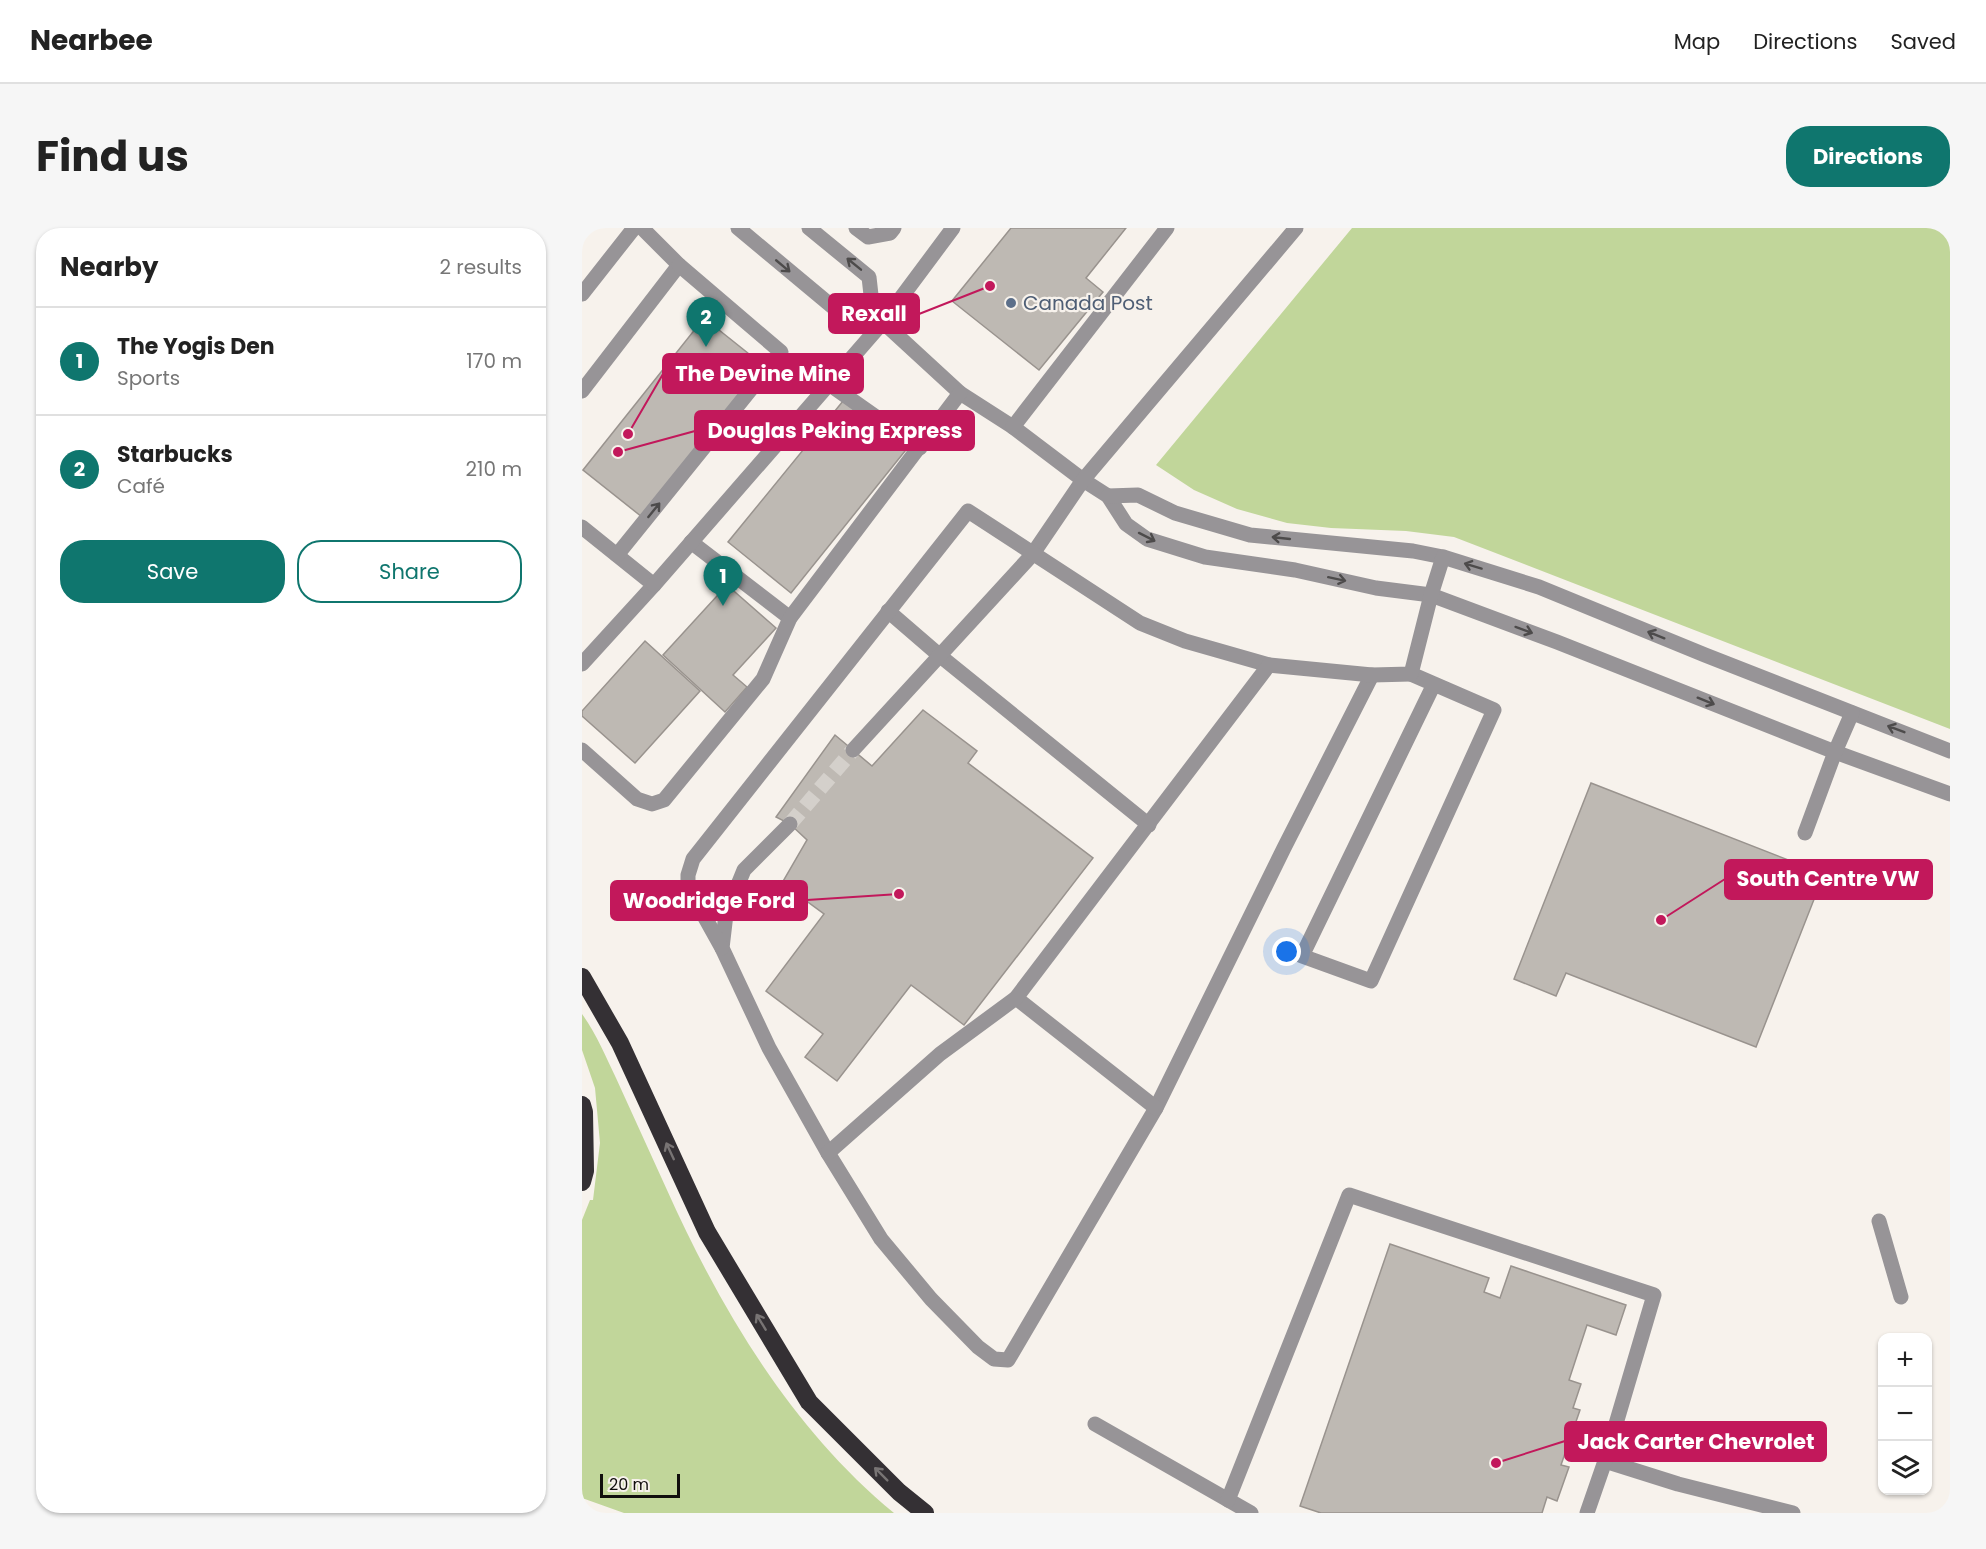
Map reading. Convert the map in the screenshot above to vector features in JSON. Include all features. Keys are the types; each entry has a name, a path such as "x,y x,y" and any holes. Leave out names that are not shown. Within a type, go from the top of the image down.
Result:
{"highway":[{"path":"582,977 620,1043 707,1232 809,1402 899,1492 925,1513"},
{"path":"582,1106 585,1171 582,1182"}],"lane":[{"path":"582,294 634,228"},
{"path":"617,555 781,352 679,265 642,228"},
{"path":"738,228 834,309 878,318 960,393 1013,427 1108,496 1126,524 1147,539 1205,557 1295,570 1376,588 1431,595 1557,642 1835,752 1950,794"},
{"path":"809,228 869,277 878,318"},
{"path":"856,228 868,237 890,233 894,228"},
{"path":"582,664 829,384 878,318 952,228"},
{"path":"1013,427 1167,228"},
{"path":"853,750 1032,555 1083,480 1296,228"},
{"path":"582,391 679,265"},
{"path":"829,384 920,448"},
{"path":"582,750 637,799 652,804 664,800 763,679 790,618 960,393"},
{"path":"1108,496 1138,495 1175,513 1250,535 1413,551 1443,557 1539,587 1950,751"},
{"path":"1372,675 1156,1108 1008,1360 994,1359 978,1347 931,1299 881,1239 828,1153 768,1048 722,948 688,886 688,874 693,859 968,511 1032,555 1140,623 1185,641 1269,665 1372,675 1411,674 1494,710 1371,981 1302,956 1434,684"},
{"path":"582,527 654,585"},
{"path":"691,542 790,618"},
{"path":"1411,674 1443,557"},
{"path":"888,611 1149,825"},
{"path":"828,1153 940,1054 1016,998 1269,665"},
{"path":"1805,833 1852,712"},
{"path":"722,948 726,914 744,870 790,824"},
{"path":"1016,998 1156,1108"},
{"path":"1228,1500 1349,1195 1654,1295 1605,1461 1587,1513"},
{"path":"1879,1221 1901,1297"},
{"path":"1095,1424 1251,1513"},
{"path":"1605,1461 1678,1484 1793,1513"}],"green space":[{"path":"1352,228 1950,228 1950,729 1454,537 1406,531 1331,528 1287,523 1237,509 1194,490 1156,465"},
{"path":"582,1014 605,1054 688,1235 735,1323 791,1405 823,1444 857,1480 894,1513 624,1513 582,1498 582,1220 590,1200 593,1200 600,1143 595,1088 582,1050"}],"building":[{"path":"1011,228 1126,228 1086,278 1103,292 1039,370 952,301"},
{"path":"704,318 764,366 642,517 583,470"},
{"path":"843,401 905,451 791,593 728,542"},
{"path":"727,585 776,628 733,675 747,687 725,712 663,655"},
{"path":"645,641 700,691 635,763 582,716 582,711"},
{"path":"923,710 977,751 968,763 1093,858 964,1025 911,985 837,1081 805,1057 823,1034 766,991 824,914 782,883 807,840 790,824 776,817 835,735 872,766"},
{"path":"1591,783 1824,874 1756,1047 1566,973 1556,996 1514,979"},
{"path":"1390,1244 1489,1278 1484,1292 1500,1298 1511,1266 1626,1305 1616,1335 1587,1325 1569,1380 1581,1384 1573,1408 1580,1410 1561,1465 1569,1467 1557,1501 1547,1497 1542,1513 1321,1513 1300,1506"}],"tunnel":[{"path":"790,824 853,750"}],"place":[{"name":"Rexall","path":"990,286"},
{"name":"Canada Post","path":"1011,303"},
{"name":"Starbucks","path":"706,347"},
{"name":"The Devine Mine","path":"628,434"},
{"name":"Douglas Peking Express","path":"618,452"},
{"name":"The Yogis Den","path":"723,606"},
{"name":"Woodridge Ford","path":"899,894"},
{"name":"South Centre VW","path":"1661,920"},
{"name":"Jack Carter Chevrolet","path":"1496,1463"}]}
